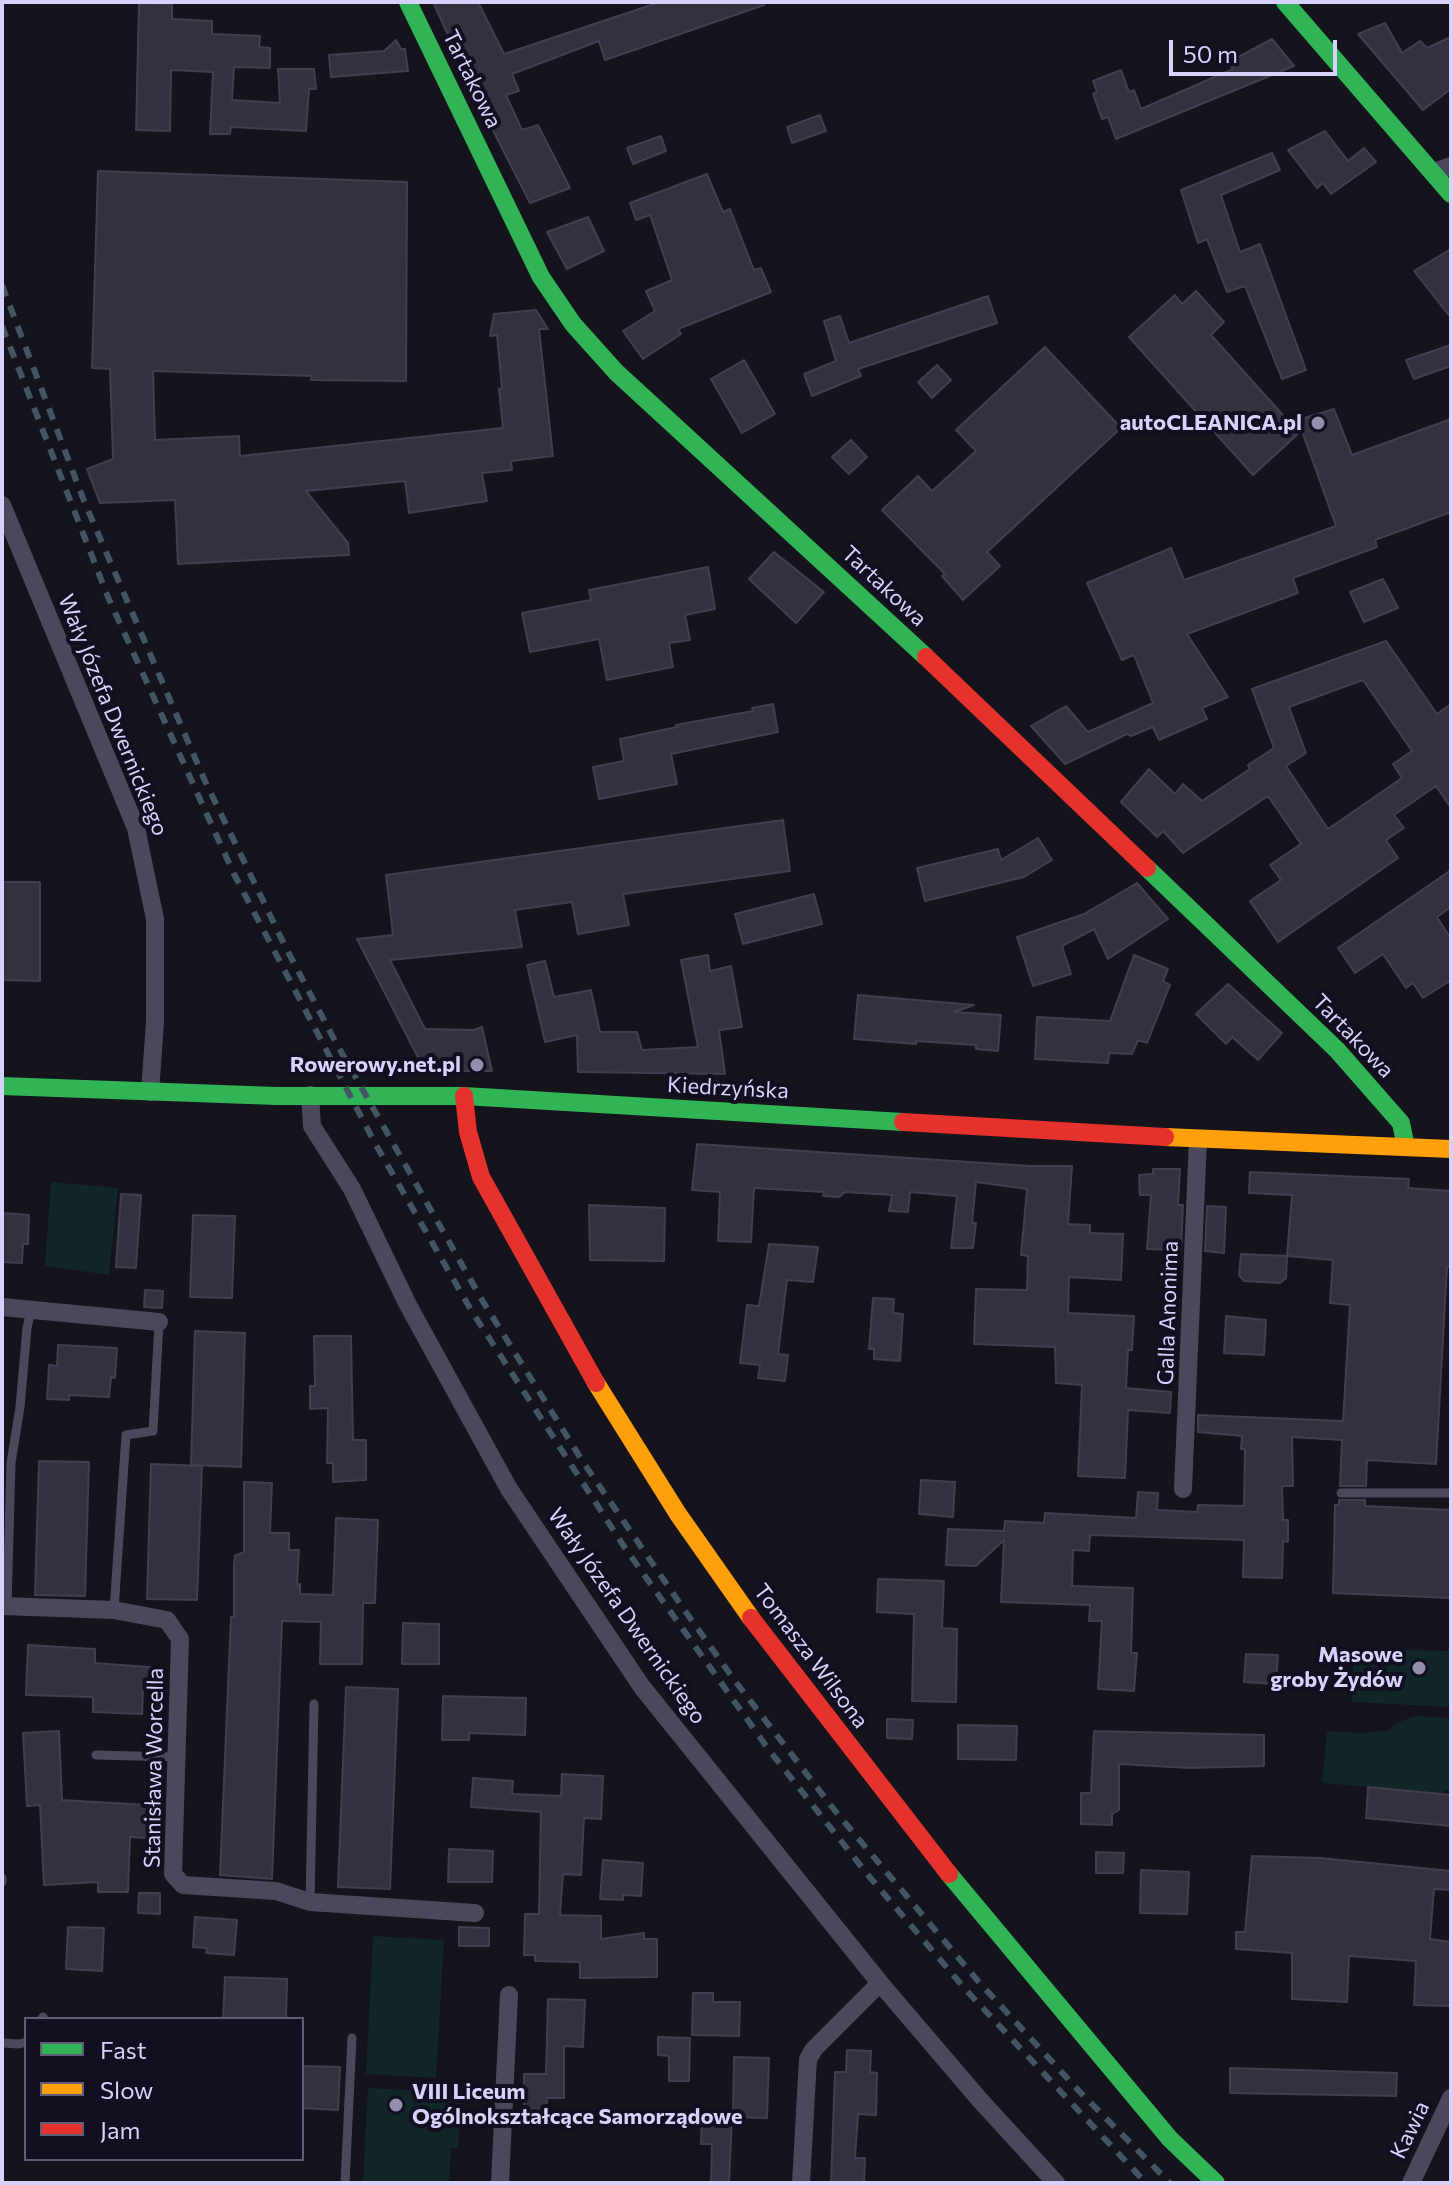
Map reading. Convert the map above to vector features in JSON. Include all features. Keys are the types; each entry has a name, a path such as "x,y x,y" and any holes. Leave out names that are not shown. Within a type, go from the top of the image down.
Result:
{"street":[{"name":"Tartakowa","path":"408,2 541,277 573,324 616,372 922,653 1337,1050 1401,1123 1406,1147"},
{"path":"1285,2 1442,169 1451,194"},
{"name":"Wały Józefa Dwernickiego","path":"2,505 136,828 155,919 155,1022 150,1092"},
{"name":"Kiedrzyńska","path":"2,1086 150,1092 464,1096 1198,1139 1451,1149"},
{"name":"Wały Józefa Dwernickiego","path":"310,1095 312,1126 352,1189 408,1305 509,1489 642,1687 880,1983 1056,2183"},
{"name":"Tomasza Wilsona","path":"464,1096 468,1132 481,1177 592,1375 678,1514 828,1721 946,1870 1062,2014 1170,2139 1216,2183"},
{"name":"Galla Anonima","path":"1183,1489 1198,1139"},
{"path":"2,1307 159,1322"},
{"name":"Stanisława Worcella","path":"5,1606 114,1610 167,1620 180,1639 173,1874 183,1885 276,1891 310,1902 475,1913"},
{"path":"801,2183 808,2059 814,2049 880,1983"},
{"path":"500,2183 509,1995"},
{"name":"Kawia","path":"1411,2183 1451,2098"}],"lane":[{"path":"5,1606 11,1463 31,1310"},
{"path":"114,1610 126,1435 153,1431 159,1322"},
{"path":"1341,1493 1451,1493"},
{"path":"310,1902 314,1704"},
{"path":"96,1755 176,1757"},
{"path":"345,2183 352,2038"},
{"path":"2,2043 24,2043"}],"green space":[{"path":"51,1182 118,1188 109,1275 45,1266"},
{"path":"1354,1649 1451,1651 1451,1707 1352,1702"},
{"path":"1415,1716 1451,1718 1451,1791 1445,1790 1444,1794 1322,1783 1327,1731 1363,1733 1389,1730 1396,1723"},
{"path":"373,1936 444,1940 436,2078 366,2074"},
{"path":"368,2088 461,2093 458,2148 451,2148 449,2183 363,2183"}],"building":[{"path":"433,2 478,2 504,54 660,2 764,2 764,5 605,60 599,41 512,74 519,91 506,95 522,130 538,125 570,188 530,203 479,103"},
{"path":"139,3 172,4 172,19 212,21 212,34 260,36 259,47 270,48 270,68 234,67 232,100 280,103 278,69 314,69 316,89 309,89 306,131 231,127 230,134 210,134 213,72 171,70 170,131 136,130"},
{"path":"1385,23 1402,53 1420,41 1427,48 1451,37 1451,89 1423,110 1358,34"},
{"path":"1272,39 1294,66 1116,139 1108,117 1102,119 1093,94 1097,92 1093,81 1121,70 1129,92 1134,90 1141,109 1233,69 1229,62"},
{"path":"396,40 401,49 405,49 408,71 331,77 329,55 384,51"},
{"path":"820,115 826,131 792,143 787,127"},
{"path":"1325,131 1348,161 1364,148 1376,162 1331,194 1323,183 1317,188 1288,150"},
{"path":"661,136 666,151 633,164 627,148"},
{"path":"1272,153 1280,170 1221,195 1240,252 1260,244 1306,370 1282,379 1245,286 1227,292 1207,239 1198,243 1181,190"},
{"path":"98,171 407,182 406,381 311,380 312,376 153,371 155,440 239,436 240,456 503,428 497,335 490,336 494,314 536,310 548,329 539,329 553,456 511,461 512,470 482,473 487,501 409,513 405,481 306,491 348,543 349,555 178,564 175,500 100,503 87,469 113,459 110,369 92,368"},
{"path":"707,174 723,212 730,209 754,270 761,268 771,292 678,329 681,334 643,359 623,331 655,311 646,291 672,280 650,215 636,220 630,203"},
{"path":"588,217 604,251 567,269 547,232"},
{"path":"1451,249 1451,318 1414,271"},
{"path":"1196,291 1224,322 1211,335 1299,433 1253,475 1129,337 1175,295 1182,304"},
{"path":"988,296 997,323 858,369 861,376 812,396 804,374 836,361 824,321 840,316 849,343"},
{"path":"1451,345 1451,366 1414,379 1406,360"},
{"path":"1045,347 1121,428 987,552 1000,566 963,600 942,576 945,574 882,510 918,476 932,491 976,451 956,430"},
{"path":"744,360 775,414 742,433 711,379"},
{"path":"937,365 951,380 932,398 918,382"},
{"path":"1334,409 1352,455 1451,419 1451,512 1375,540 1377,547 1293,578 1298,593 1187,634 1228,697 1202,708 1207,719 1159,740 1153,727 1131,736 1127,734 1065,764 1031,726 1066,706 1088,732 1153,703 1134,655 1122,660 1087,583 1171,548 1184,580 1336,526 1298,420"},
{"path":"851,440 867,457 849,474 832,457"},
{"path":"774,552 824,592 796,623 749,579"},
{"path":"708,567 715,609 685,615 690,640 669,643 673,667 607,680 599,639 530,652 522,613 591,600 589,590"},
{"path":"1383,579 1398,608 1364,622 1350,592"},
{"path":"1386,641 1437,714 1451,704 1451,808 1436,786 1394,815 1404,828 1386,840 1398,858 1278,942 1250,901 1281,880 1270,865 1301,844 1268,796 1183,853 1163,831 1157,837 1121,802 1149,769 1175,794 1183,784 1202,801 1250,769 1248,765 1274,748 1252,689","holes":["1363,680 1412,751 1393,764 1402,778 1328,829 1286,766 1306,753 1289,707"]},
{"path":"773,704 778,732 671,754 677,784 599,799 593,767 624,761 620,739"},
{"path":"783,820 790,871 623,894 629,925 578,934 572,902 515,910 522,947 390,960 425,1029 474,1030 482,1027 492,1071 425,1071 357,939 393,935 386,875"},
{"path":"1038,838 1052,860 1024,877 925,901 917,868 998,849 1001,860"},
{"path":"1451,870 1451,907 1437,917 1451,939 1451,980 1423,998 1413,983 1406,988 1383,954 1355,973 1338,948"},
{"path":"2,882 40,882 40,981 2,980"},
{"path":"1137,883 1168,919 1108,959 1094,929 1062,946 1071,974 1033,986 1017,937 1084,914"},
{"path":"814,894 822,924 743,944 735,914"},
{"path":"708,955 710,971 731,966 742,1027 719,1030 725,1074 578,1072 577,1035 545,1042 527,965 545,961 554,997 591,990 600,1032 637,1032 642,1050 698,1047 681,960"},
{"path":"1134,955 1168,969 1163,981 1170,985 1147,1043 1138,1040 1132,1054 1109,1053 1108,1063 1035,1059 1037,1017 1110,1021"},
{"path":"1228,984 1282,1033 1258,1060 1232,1037 1226,1044 1196,1014"},
{"path":"858,995 974,1005 954,1012 1001,1015 998,1051 976,1049 976,1045 854,1039"},
{"path":"697,1144 1030,1166 1072,1166 1068,1224 1090,1225 1090,1233 1123,1234 1121,1280 1069,1277 1068,1313 1134,1316 1126,1388 1171,1392 1170,1413 1128,1410 1125,1478 1078,1476 1082,1385 1056,1383 1055,1347 974,1344 976,1289 1027,1290 1028,1256 1021,1255 1027,1189 976,1182 973,1248 951,1248 957,1196 910,1192 908,1212 889,1211 892,1195 845,1192 839,1197 823,1196 824,1192 754,1188 751,1242 718,1241 720,1192 692,1190"},
{"path":"1153,1169 1180,1169 1178,1205 1183,1205 1181,1250 1147,1249 1151,1195 1140,1195 1139,1175 1153,1174"},
{"path":"1250,1172 1409,1179 1408,1188 1451,1191 1451,1267 1447,1267 1436,1464 1367,1460 1366,1486 1340,1486 1342,1440 1292,1437 1293,1486 1282,1486 1283,1520 1288,1520 1288,1542 1283,1541 1282,1578 1243,1577 1244,1540 1090,1535 1089,1551 1073,1550 1072,1586 1133,1588 1131,1653 1137,1653 1134,1691 1098,1689 1102,1621 1089,1621 1090,1605 1001,1602 1004,1540 976,1566 946,1565 948,1529 1004,1531 1005,1521 1044,1523 1045,1513 1136,1518 1138,1492 1158,1493 1157,1510 1197,1512 1198,1505 1244,1506 1245,1449 1241,1449 1242,1436 1198,1432 1198,1415 1343,1421 1350,1305 1330,1303 1333,1260 1287,1256 1292,1195 1249,1193"},
{"path":"121,1194 141,1195 136,1268 116,1267"},
{"path":"589,1205 665,1208 664,1261 590,1260"},
{"path":"1207,1206 1226,1207 1224,1253 1205,1251"},
{"path":"2,1213 29,1215 28,1244 23,1244 22,1263 2,1262"},
{"path":"193,1215 235,1216 232,1298 190,1297"},
{"path":"769,1244 818,1247 813,1282 787,1280 778,1354 788,1355 785,1381 758,1378 760,1365 740,1363 747,1305 759,1306"},
{"path":"1241,1254 1287,1256 1286,1278 1280,1283 1244,1281 1239,1275"},
{"path":"145,1290 163,1291 162,1308 144,1307"},
{"path":"873,1298 894,1299 893,1313 903,1314 900,1361 874,1359 874,1349 869,1349"},
{"path":"1226,1316 1266,1320 1264,1355 1224,1353"},
{"path":"195,1331 245,1333 241,1467 191,1465"},
{"path":"314,1336 351,1336 353,1440 366,1440 366,1480 333,1482 333,1463 327,1463 328,1408 310,1409 310,1386 315,1386"},
{"path":"58,1345 117,1348 115,1378 111,1377 109,1397 69,1395 69,1400 47,1399 49,1365 57,1366"},
{"path":"39,1461 89,1462 85,1596 35,1595"},
{"path":"151,1464 202,1466 197,1600 147,1599"},
{"path":"921,1480 955,1482 953,1517 919,1514"},
{"path":"244,1482 272,1483 270,1533 289,1533 289,1550 299,1550 297,1584 300,1584 300,1594 333,1595 336,1518 378,1520 375,1603 363,1603 362,1664 320,1664 321,1622 282,1621 272,1879 220,1875 234,1565 235,1556 244,1552"},
{"path":"1339,1500 1365,1500 1365,1506 1451,1510 1451,1598 1333,1593 1335,1505 1339,1505"},
{"path":"878,1579 944,1581 942,1628 957,1629 956,1702 912,1701 914,1614 877,1612"},
{"path":"403,1623 439,1624 439,1664 402,1664"},
{"path":"28,1645 95,1649 95,1663 161,1668 161,1690 143,1690 142,1714 93,1712 93,1697 26,1695"},
{"path":"1246,1654 1278,1655 1276,1684 1244,1682"},
{"path":"346,1687 398,1689 390,1889 338,1887"},
{"path":"443,1696 526,1698 525,1735 469,1733 469,1740 442,1740"},
{"path":"887,1719 913,1720 912,1739 887,1738"},
{"path":"958,1725 1017,1726 1016,1760 958,1759"},
{"path":"59,1731 62,1800 147,1805 146,1838 130,1837 128,1892 98,1892 98,1882 44,1885 40,1805 27,1806 23,1733"},
{"path":"1094,1731 1264,1735 1264,1766 1190,1768 1119,1764 1119,1810 1112,1814 1112,1825 1081,1824 1081,1793 1091,1793"},
{"path":"562,1774 603,1776 601,1819 584,1818 581,1875 563,1874 560,1915 601,1916 601,1939 644,1933 644,1939 657,1939 657,1977 580,1978 580,1962 535,1961 535,1955 524,1955 525,1914 539,1914 541,1812 471,1807 473,1778 513,1781 512,1794 561,1796"},
{"path":"1368,1787 1451,1795 1451,1826 1366,1818"},
{"path":"449,1849 493,1851 492,1882 448,1882"},
{"path":"1096,1852 1124,1853 1123,1873 1096,1873"},
{"path":"1252,1856 1320,1858 1451,1871 1451,1890 1434,1889 1430,1939 1451,1942 1451,2006 1414,2005 1416,1961 1349,1956 1347,2002 1292,1999 1292,1953 1236,1949 1236,1932 1245,1932"},
{"path":"603,1860 643,1863 641,1896 623,1895 623,1900 600,1899"},
{"path":"1141,1870 1189,1872 1187,1914 1140,1913"},
{"path":"139,1893 160,1893 160,1914 138,1913"},
{"path":"195,1917 237,1920 234,1955 206,1953 207,1948 193,1947"},
{"path":"68,1927 104,1928 102,1971 66,1969"},
{"path":"459,1927 489,1928 489,1946 459,1946"},
{"path":"225,1977 287,1979 286,2017 223,2017"},
{"path":"693,1993 713,1993 713,2002 740,2002 739,2036 692,2035"},
{"path":"548,1999 585,2000 583,2047 564,2046 564,2098 547,2098 546,2109 524,2109 524,2074 546,2074"},
{"path":"658,2037 690,2038 689,2081 669,2081 669,2056 658,2055"},
{"path":"847,2050 871,2051 870,2072 877,2073 876,2115 858,2114 855,2158 865,2158 864,2183 831,2183 835,2072 846,2072"},
{"path":"734,2057 769,2058 767,2118 733,2117"},
{"path":"304,2066 340,2067 338,2110 304,2108"},
{"path":"1230,2068 1397,2073 1396,2096 1230,2093"},
{"path":"702,2115 732,2116 729,2183 711,2183 712,2144 701,2144"}],"railway":[{"path":"2,285 84,501 205,781 335,1041 482,1300 583,1462 683,1608 836,1812 978,1981 1079,2091 1170,2183"},
{"path":"2,326 108,597 234,874 376,1145 471,1310 625,1548 769,1750 868,1875 966,1990 1146,2183"}],"traffic: fast":[{"path":"408,2 541,277 573,324 616,372 926,657"},
{"path":"1285,2 1451,194"},
{"path":"1147,868 1337,1050 1401,1123 1406,1147"},
{"path":"2,1086 276,1096 464,1096 903,1122"},
{"path":"949,1874 1170,2139 1216,2183"}],"traffic: slow":[{"path":"1165,1137 1451,1149"},
{"path":"596,1383 678,1514 751,1618"}],"traffic: jam":[{"path":"926,657 1147,868"},
{"path":"464,1096 468,1132 481,1177 596,1383"},
{"path":"903,1122 1165,1137"},
{"path":"751,1618 949,1874"}],"place":[{"name":"autoCLEANICA.pl","path":"1318,423"},
{"name":"Rowerowy.net.pl","path":"477,1065"},
{"name":"Masowe groby Żydów","path":"1419,1668"},
{"name":"VIII Liceum Ogólnokształcące Samorządowe","path":"396,2105"}]}
